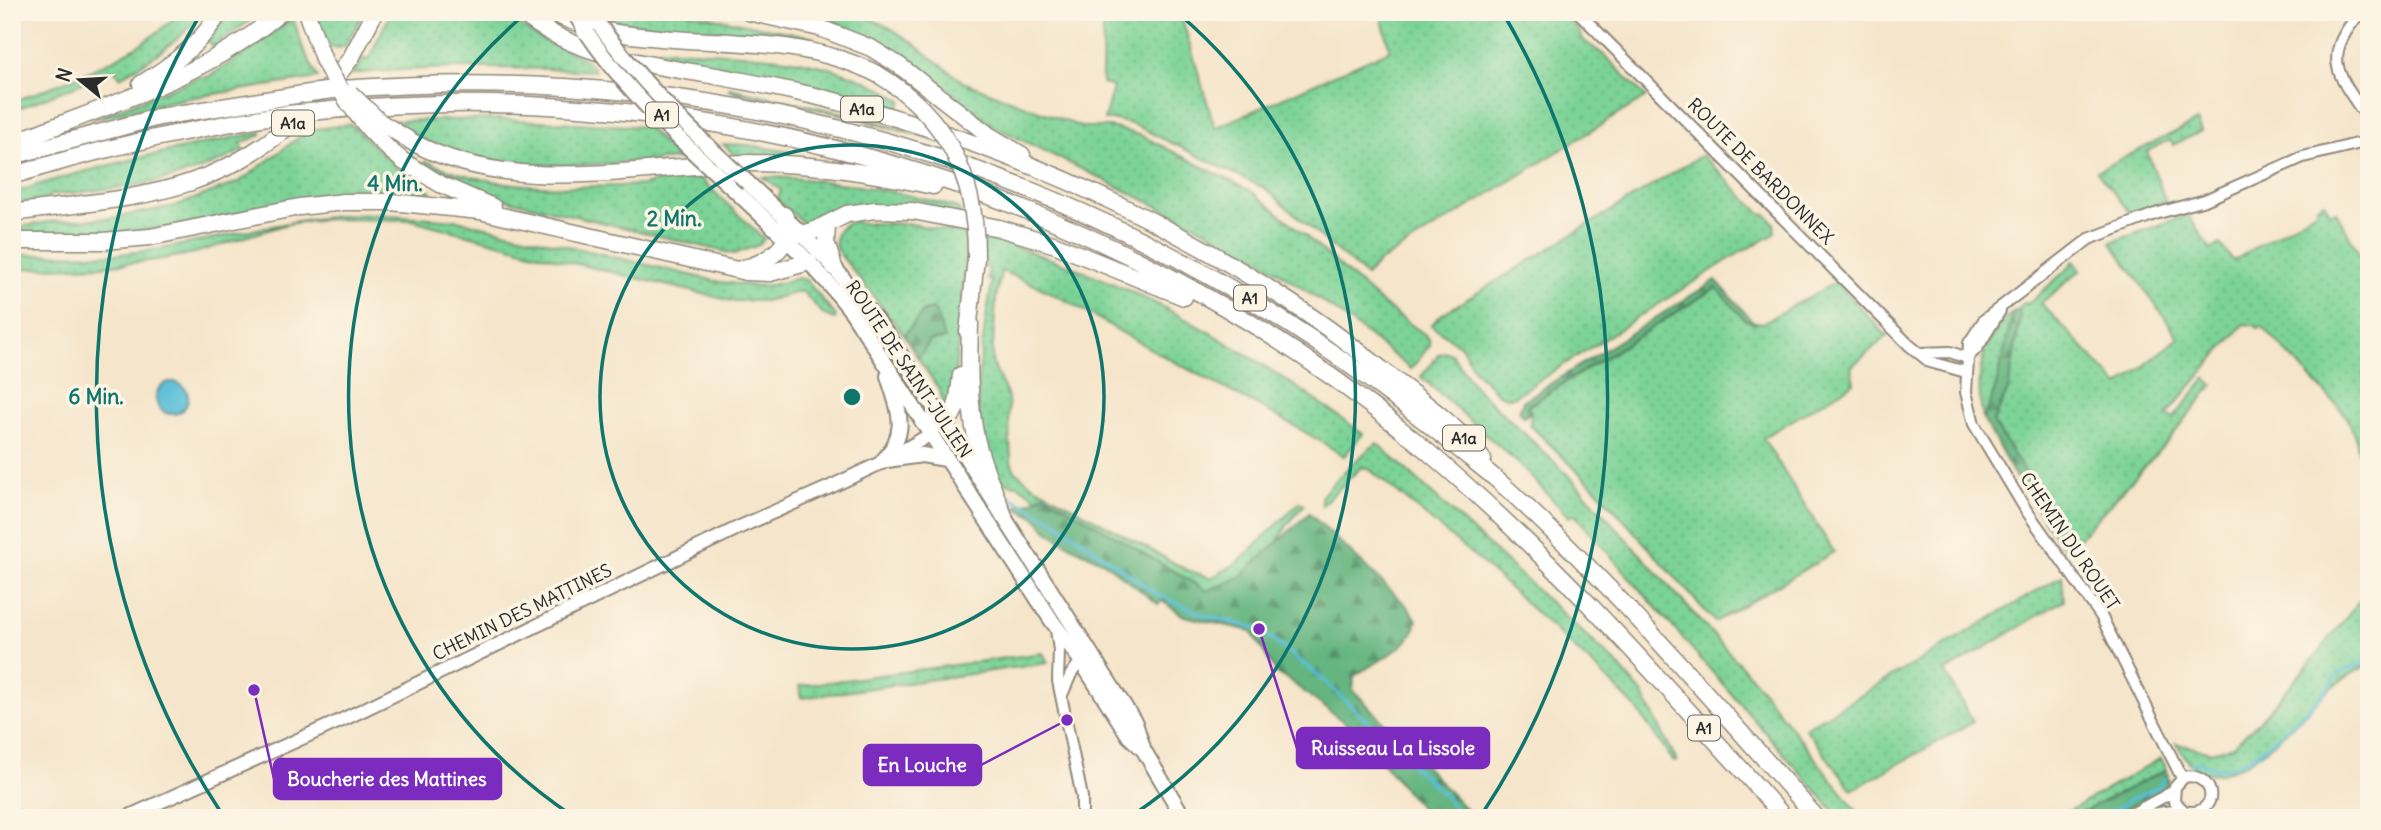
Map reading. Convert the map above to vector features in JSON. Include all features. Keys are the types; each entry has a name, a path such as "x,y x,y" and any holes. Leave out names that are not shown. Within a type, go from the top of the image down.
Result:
{"highway":[{"path":"93,111 176,61 203,36 220,12"},
{"path":"12,143 153,88 204,65 241,43 281,12"},
{"path":"306,12 324,61 344,98 359,120 381,143 403,161 447,188 531,221"},
{"name":"A1a","path":"12,213 111,201 166,191 238,162 272,140 320,97 351,58 375,12"},
{"name":"A1a","path":"521,12 562,38 606,54 649,65 754,83 854,106 921,126 1067,180 1131,210 1203,249 1270,290 1349,344 1464,438 1502,484"},
{"path":"552,12 575,22 620,34 802,49 846,60 896,85 918,104 952,148 964,174 972,201 976,258 967,354 956,408 937,429"},
{"path":"748,12 820,29 871,48 900,66 990,136 1067,180"},
{"path":"585,31 593,13"},
{"path":"324,61 369,114 392,131 440,155 466,163 523,174 565,175 749,163 788,164 862,172 994,199"},
{"name":"A1","path":"12,156 159,117 310,93 399,85 499,84 613,90 679,97 809,121 966,165 1115,226 1236,290 1289,322 1366,375 1502,484 1615,595 1818,818"},
{"name":"A1","path":"12,176 67,159 162,136 287,114 401,104 504,103 597,108 754,129 840,148 929,175 994,199 1130,258 1207,298 1325,373 1377,411 1454,474 1520,534 1623,639 1785,818"},
{"path":"12,241 103,241 150,237 289,209 344,202 391,202 437,205 531,221 734,269 766,273 809,262"},
{"path":"786,238 802,234 846,214 875,210 913,211 968,221 1024,235 1118,268 1260,330"},
{"path":"734,269 765,260 779,250 786,238 788,223 784,215"},
{"path":"827,224 826,243 834,267"},
{"path":"967,354 979,449 1004,516"}],"main road":[{"name":"ROUTE DE SAINT-JULIEN","path":"574,12 618,76 642,103 786,238 848,306 881,355 1004,516 1085,657"},
{"name":"ROUTE DE SAINT-JULIEN","path":"593,13 636,74 662,102 784,215 834,267 890,338 937,429 946,459 1052,621 1085,657 1135,723 1143,749 1184,818"},
{"path":"881,355 901,422 896,443 884,461"},
{"name":"CHEMIN DES MATTINES","path":"125,818 318,731 742,526 884,461 937,429"},
{"path":"884,461 922,455 946,459"}],"street":[{"name":"ROUTE DE BARDONNEX","path":"1578,12 1909,345 1930,362 1966,372"},
{"path":"2361,12 2341,38 2337,62 2344,81 2369,120"},
{"path":"1920,353 1950,352 1967,358 1969,343 1984,320 2072,251 2099,234 2205,200 2303,157 2369,141"},
{"name":"CHEMIN DU ROUET","path":"1967,358 1967,400 1977,429 2026,510 2101,616 2182,778"},
{"path":"1052,621 1058,637 1058,681 1082,797 1082,818"},
{"path":"1062,695 1070,674 1085,657"},
{"path":"2124,818 2174,791 2182,778 2198,777 2206,783 2210,793 2207,804 2193,813 2184,811 2131,818"},
{"path":"2174,791 2176,804 2184,811"}],"green space":[{"path":"180,12 202,12 175,41 132,70 120,77 115,70 12,111 12,102 101,66 144,42"},
{"path":"229,12 262,12 213,47 209,41"},
{"path":"315,12 364,12 345,47 330,48"},
{"path":"391,12 506,12 538,37 584,59 595,71 474,68 352,74 364,58 368,60"},
{"path":"617,12 684,12 813,37 805,40 610,20"},
{"path":"798,12 863,12 863,15 912,42 963,82 1081,127 1111,127 1142,136 1251,191 1381,303 1424,334 1430,345 1411,369 1343,316 1255,256 993,126 922,69 876,40 836,22"},
{"path":"1103,12 1180,12 1215,128 1390,50 1380,12 1560,12 1578,30 1583,40 1604,55 1646,97 1378,263 1366,276 1266,189 1135,125 1104,120 1113,87 1102,83"},
{"path":"293,18 303,48 318,78 188,98 90,120 200,77 208,77 258,45"},
{"path":"660,49 754,55 816,65 875,85 902,101 899,107 761,72 657,55"},
{"path":"729,88 854,115 938,140 940,143 854,117 730,91"},
{"path":"501,119 647,127 679,159 571,165 517,164 444,149 390,121"},
{"path":"2197,121 2202,131 2173,145 2170,140 2147,151 2166,202 2130,213 2097,171"},
{"path":"351,124 407,177 431,192 428,196 394,193 320,195 197,224 108,234 12,234 12,228 48,222 111,218 175,206 239,182 309,130"},
{"path":"261,132 261,135 241,143 243,150 220,162 173,178 126,187 52,195 42,200 12,204 12,193 74,174"},
{"path":"723,144 790,152 788,157 737,157"},
{"path":"1702,155 1762,215 1766,214 1774,223 1773,235 1739,253 1513,397 1497,393 1474,370 1461,346 1431,325 1441,315"},
{"path":"426,161 479,178 533,186 643,185 700,178 764,239 759,245 734,254 496,197 436,173 424,164"},
{"path":"762,177 812,180 885,191 958,208 961,215 919,207 806,225 777,200 781,190"},
{"path":"2324,202 2330,213 2336,211 2365,265 2369,264 2369,506 2356,439 2346,415 2262,326 2259,329 2254,325 2244,324 2167,414 2173,419 2206,378 2213,385 2168,441 2067,551 2051,530 2057,524 1993,422 2008,390 2020,317 2018,310 2074,261 2081,270 2041,303 2119,386 2179,338 2111,242 2188,215 2211,250 2220,244 2233,261 2317,210 2316,207"},
{"path":"374,214 457,220 720,282 755,286 772,285 798,278 806,280 836,316 835,319 824,315 802,291 765,301 732,301 569,262 412,220 327,219 287,224 195,253 157,260 103,266 12,269 12,255 120,254 161,249 297,221"},
{"path":"856,221 912,224 968,235 953,396 945,410 940,391 918,358 930,341 924,311 904,335 836,249 839,230"},
{"path":"984,238 1088,273 1183,318 1274,372 1363,434 1344,456 1277,416 1063,299 1001,271 996,298 992,362 1008,397 1011,462 1015,471 1031,484 1187,570 1211,578 1240,561 1300,502 1304,505 1277,543 1259,561 1239,578 1207,591 1045,495 1039,499 1018,485 1005,483 989,464 978,414 979,369 992,281 987,279 989,268 982,266"},
{"path":"1716,280 1754,323 1745,320 1716,287 1527,406 1531,412 1524,417 1519,411 1523,401"},
{"path":"1836,282 1887,336 1851,367 1854,383 1763,438 1834,552 1715,622 1597,490 1530,425 1531,412 1527,407 1717,287 1745,320 1762,323"},
{"path":"934,309 945,339 930,341 918,358 904,335 924,311"},
{"path":"2018,310 2020,316 2008,390 1993,422 2058,525 2051,530 2015,476 1983,419 1998,380 2013,312"},
{"path":"2013,312 1998,380 1983,419 1980,375 1983,361 1993,334"},
{"path":"1447,352 1475,387 1572,479 1754,680 1862,818 1840,818 1574,514 1569,517 1520,465 1421,377 1439,354"},
{"path":"1377,443 1616,663 1642,693 1677,761 1674,762 1636,708 1596,668 1481,562 1369,469 1361,467 1322,505 1321,497 1327,490"},
{"path":"1044,494 1207,591 1239,578 1309,513 1406,605 1417,620 1414,630 1401,646 1354,676 1353,690 1474,818 1429,818 1357,732 1277,674 1251,631 1184,616 1162,601 1158,604 1104,562 1071,546 1050,533 1034,516 1015,508"},
{"path":"2062,576 2064,600 1945,672 1973,722 1852,790 1805,728"},
{"path":"2369,589 2369,664 2333,687 2268,748 2249,761 2231,770 2213,774 2193,767 2176,743 2210,752 2233,746 2261,719 2310,663"},
{"path":"1043,653 1048,663 802,698 799,686"},
{"path":"2161,758 2167,769 2071,818 2057,818"},
{"path":"2167,769 2169,782 2163,792 2105,818 2071,818"}],"water":[{"path":"172,382 183,387 188,398 183,409 172,414 161,409 156,398 161,387"}],"waterway":[{"path":"1011,498 1052,519 1158,595 1204,615 1259,629 1324,680 1448,799 1462,818"},
{"path":"2191,765 2198,762 2216,768 2229,768 2252,757 2278,737 2322,695 2338,674 2369,660"},
{"path":"2093,818 2159,787 2164,778"}],"place":[{"name":"Ruisseau La Lissole","path":"1259,629"},
{"name":"Boucherie des Mattines","path":"254,690"},
{"name":"En Louche","path":"1067,720"}]}
